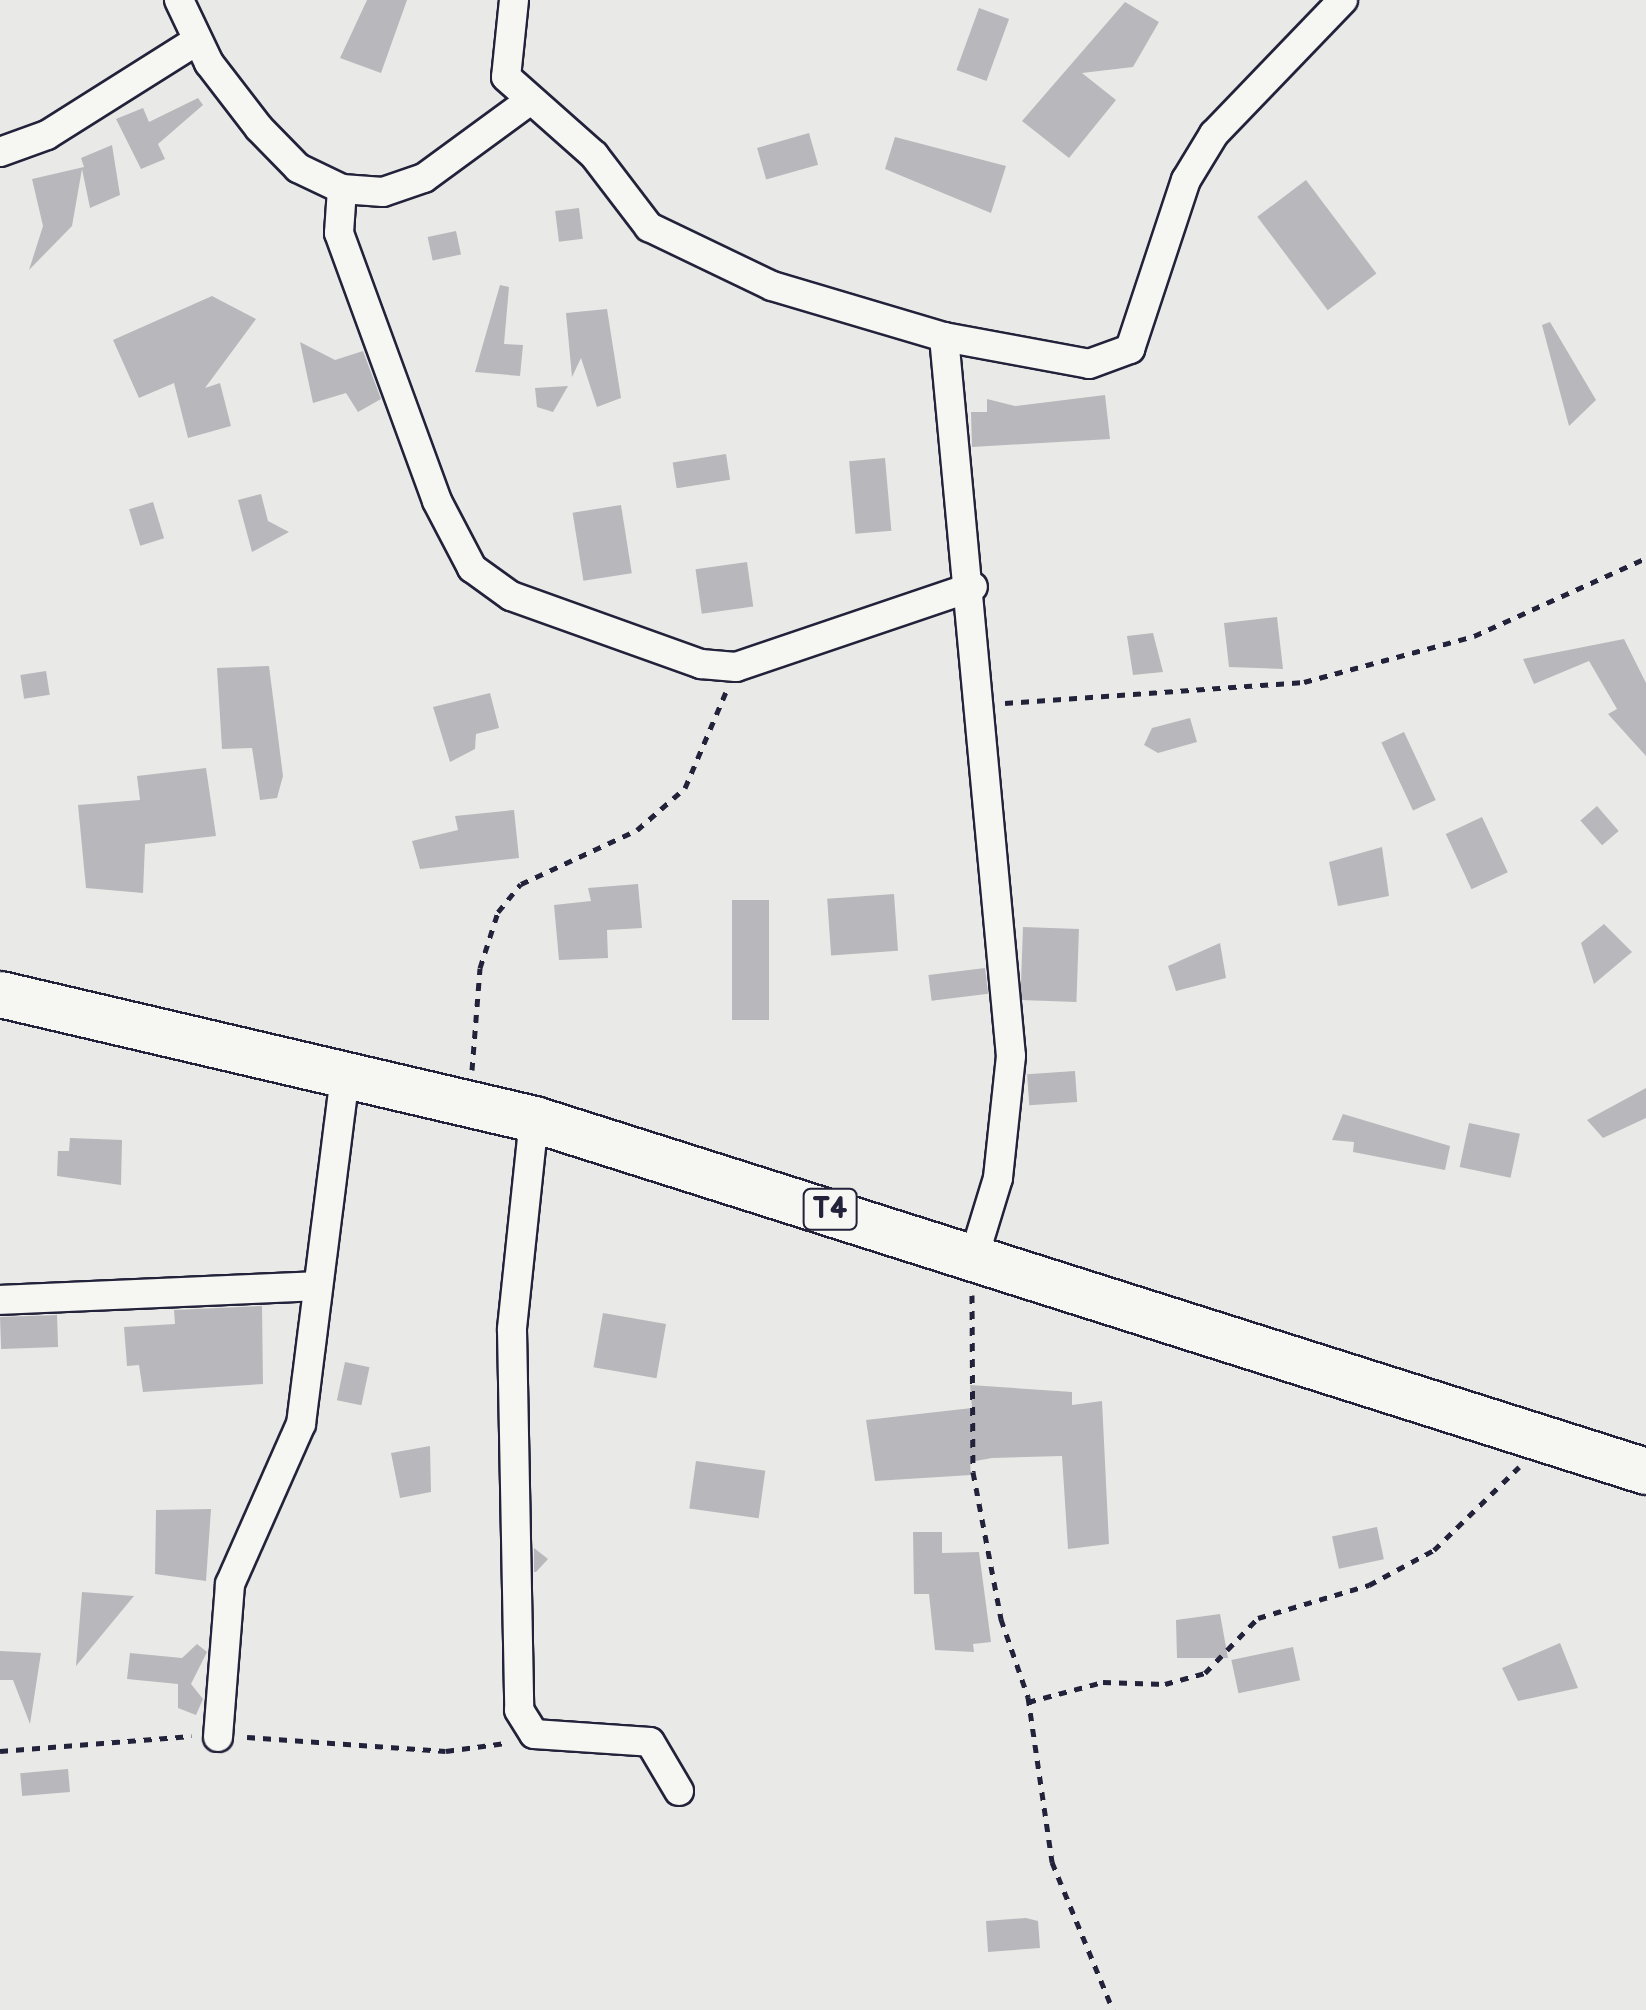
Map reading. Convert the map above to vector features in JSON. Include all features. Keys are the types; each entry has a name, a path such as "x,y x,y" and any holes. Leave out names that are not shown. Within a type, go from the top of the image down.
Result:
{"highway":[{"name":"T4","path":"0,994 534,1120 975,1253 1646,1470"}],"street":[{"path":"178,0 198,40 259,128 298,168 342,189 383,192 424,178 528,102"},
{"path":"514,0 506,77 528,102 594,155 649,227 772,286 944,337 1090,364 1130,349 1186,180 1214,134 1344,0"},
{"path":"0,152 47,135 198,40"},
{"path":"342,189 339,233 438,501 472,568 511,596 588,625 736,667 973,587"},
{"path":"944,337 973,587 1011,1056 998,1178 975,1253"},
{"path":"218,1737 230,1584 301,1424 344,1076"},
{"path":"534,1120 512,1330 514,1640 519,1710 534,1734 650,1742 679,1791"},
{"path":"0,1300 318,1286"}],"path":[{"path":"982,704 1304,682 1474,636 1646,558"},
{"path":"468,1102 480,968 498,912 521,884 637,830 685,788 736,667"},
{"path":"975,1253 966,1384 973,1472 1001,1619 1028,1702 1052,1862 1113,2010"},
{"path":"1028,1702 1103,1682 1165,1684 1205,1673 1258,1618 1368,1584 1434,1550 1544,1435"},
{"path":"0,1750 218,1737 446,1750 534,1734"}],"building":[{"path":"367,0 407,0 381,73 340,58"},
{"path":"1125,2 1159,22 1133,67 1082,73 1116,100 1069,158 1022,121"},
{"path":"979,8 1009,19 986,81 956,70"},
{"path":"198,98 203,105 158,144 165,159 141,169 116,119 143,108 149,122"},
{"path":"809,133 818,165 766,180 757,148"},
{"path":"895,137 1006,166 991,213 885,169"},
{"path":"112,145 120,195 90,208 82,169 72,226 29,270 43,226 32,179 84,167 81,158"},
{"path":"1306,180 1376,273 1328,310 1257,217"},
{"path":"579,208 583,239 559,242 555,211"},
{"path":"456,231 461,254 433,261 428,237"},
{"path":"500,285 509,287 504,344 523,345 520,376 475,372"},
{"path":"212,296 256,319 205,388 220,383 231,426 188,438 174,383 139,398 113,340"},
{"path":"607,309 621,398 597,407 581,358 572,377 566,313"},
{"path":"1550,322 1596,400 1569,426 1542,325"},
{"path":"300,342 335,360 363,351 381,399 358,412 346,393 313,403"},
{"path":"568,386 553,412 537,407 535,388"},
{"path":"1105,395 1110,439 972,447 971,412 987,412 987,399 1015,406"},
{"path":"726,454 730,480 677,488 673,462"},
{"path":"885,458 891,531 855,534 849,461"},
{"path":"261,494 268,521 289,532 252,552 238,500"},
{"path":"153,502 164,538 140,546 129,509"},
{"path":"621,505 632,573 583,581 573,513"},
{"path":"747,562 753,607 702,614 696,569"},
{"path":"1277,617 1283,669 1229,667 1224,623"},
{"path":"1153,633 1163,672 1133,675 1127,636"},
{"path":"1624,639 1646,683 1646,756 1608,714 1617,709 1589,661 1534,684 1523,659"},
{"path":"269,666 283,776 277,798 260,800 252,748 222,749 217,668"},
{"path":"46,671 50,695 24,699 20,675"},
{"path":"490,693 499,728 476,734 475,749 450,762 433,707"},
{"path":"1190,718 1197,742 1158,753 1144,745 1152,728"},
{"path":"1404,732 1436,800 1413,811 1381,743"},
{"path":"206,768 216,836 145,844 143,893 86,888 78,805 140,800 137,776"},
{"path":"1597,806 1619,831 1602,845 1580,820"},
{"path":"514,810 519,858 420,869 412,841 458,830 455,816"},
{"path":"1482,817 1508,872 1472,889 1446,834"},
{"path":"1382,847 1389,896 1338,906 1329,862"},
{"path":"638,884 642,928 607,930 608,958 559,960 554,905 591,901 588,888"},
{"path":"894,894 898,951 831,956 827,899"},
{"path":"732,900 769,900 769,1020 732,1020"},
{"path":"1604,924 1632,952 1594,984 1581,943"},
{"path":"1023,927 1079,929 1076,1002 1020,1000"},
{"path":"1220,943 1226,978 1176,991 1168,966"},
{"path":"985,968 988,994 932,1001 928,975"},
{"path":"1075,1071 1077,1102 1029,1105 1027,1074"},
{"path":"1646,1088 1646,1118 1603,1138 1587,1120"},
{"path":"1343,1114 1450,1146 1445,1170 1353,1152 1354,1142 1332,1140"},
{"path":"1469,1123 1520,1134 1511,1178 1460,1167"},
{"path":"70,1138 122,1140 121,1185 57,1176 58,1151 69,1151"},
{"path":"262,1306 263,1384 143,1392 139,1365 127,1366 124,1327 175,1324 174,1310"},
{"path":"603,1313 666,1324 656,1378 593,1367"},
{"path":"57,1315 58,1347 1,1349 0,1317"},
{"path":"345,1362 369,1367 361,1405 337,1400"},
{"path":"970,1385 1072,1392 1072,1405 1102,1401 1109,1544 1068,1549 1062,1456 992,1458 970,1462 971,1475 875,1481 866,1420 972,1408"},
{"path":"430,1446 431,1492 400,1498 391,1453"},
{"path":"696,1461 765,1471 759,1518 689,1509"},
{"path":"211,1509 206,1581 155,1574 156,1510"},
{"path":"1377,1527 1384,1559 1339,1569 1332,1537"},
{"path":"913,1532 942,1532 942,1553 979,1552 991,1642 973,1644 974,1652 935,1650 929,1594 914,1594"},
{"path":"534,1548 548,1559 536,1572 534,1572"},
{"path":"82,1592 134,1596 76,1666"},
{"path":"1220,1614 1228,1658 1177,1658 1176,1620"},
{"path":"1560,1643 1578,1688 1518,1701 1502,1668"},
{"path":"197,1644 207,1652 191,1684 203,1699 196,1715 178,1708 178,1684 127,1679 130,1653 182,1658"},
{"path":"1293,1647 1300,1680 1238,1693 1231,1660"},
{"path":"0,1651 41,1653 30,1724 13,1680 0,1680"},
{"path":"68,1769 70,1792 22,1796 20,1773"},
{"path":"986,1921 1038,1921 1040,1948 988,1952"}]}
